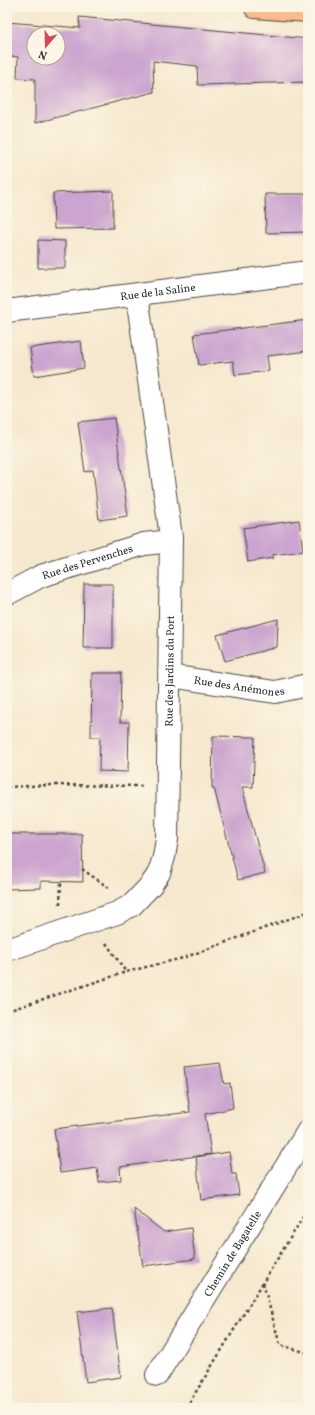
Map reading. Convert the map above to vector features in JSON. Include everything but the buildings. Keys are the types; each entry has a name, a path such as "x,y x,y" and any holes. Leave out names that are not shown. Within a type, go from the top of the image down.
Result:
{"main road":[{"path":"255,7 308,12"}],"street":[{"name":"Rue de la Saline","path":"7,311 308,272"},
{"name":"Rue des Jardins du Port","path":"7,950 91,922 132,905 151,886 159,873 164,857 167,839 171,541 137,295"},
{"name":"Rue des Pervenches","path":"7,594 41,576 144,544 171,541"},
{"name":"Rue des Anémones","path":"170,676 275,692 308,685"},
{"name":"Chemin de Bagatelle","path":"157,1375 308,1131"}],"path":[{"path":"7,787 50,785 168,786"},
{"path":"7,1011 126,972 183,958 308,912"},
{"path":"91,922 126,972"},
{"path":"186,1408 308,1209"},
{"path":"263,1282 280,1345 308,1353"}]}
